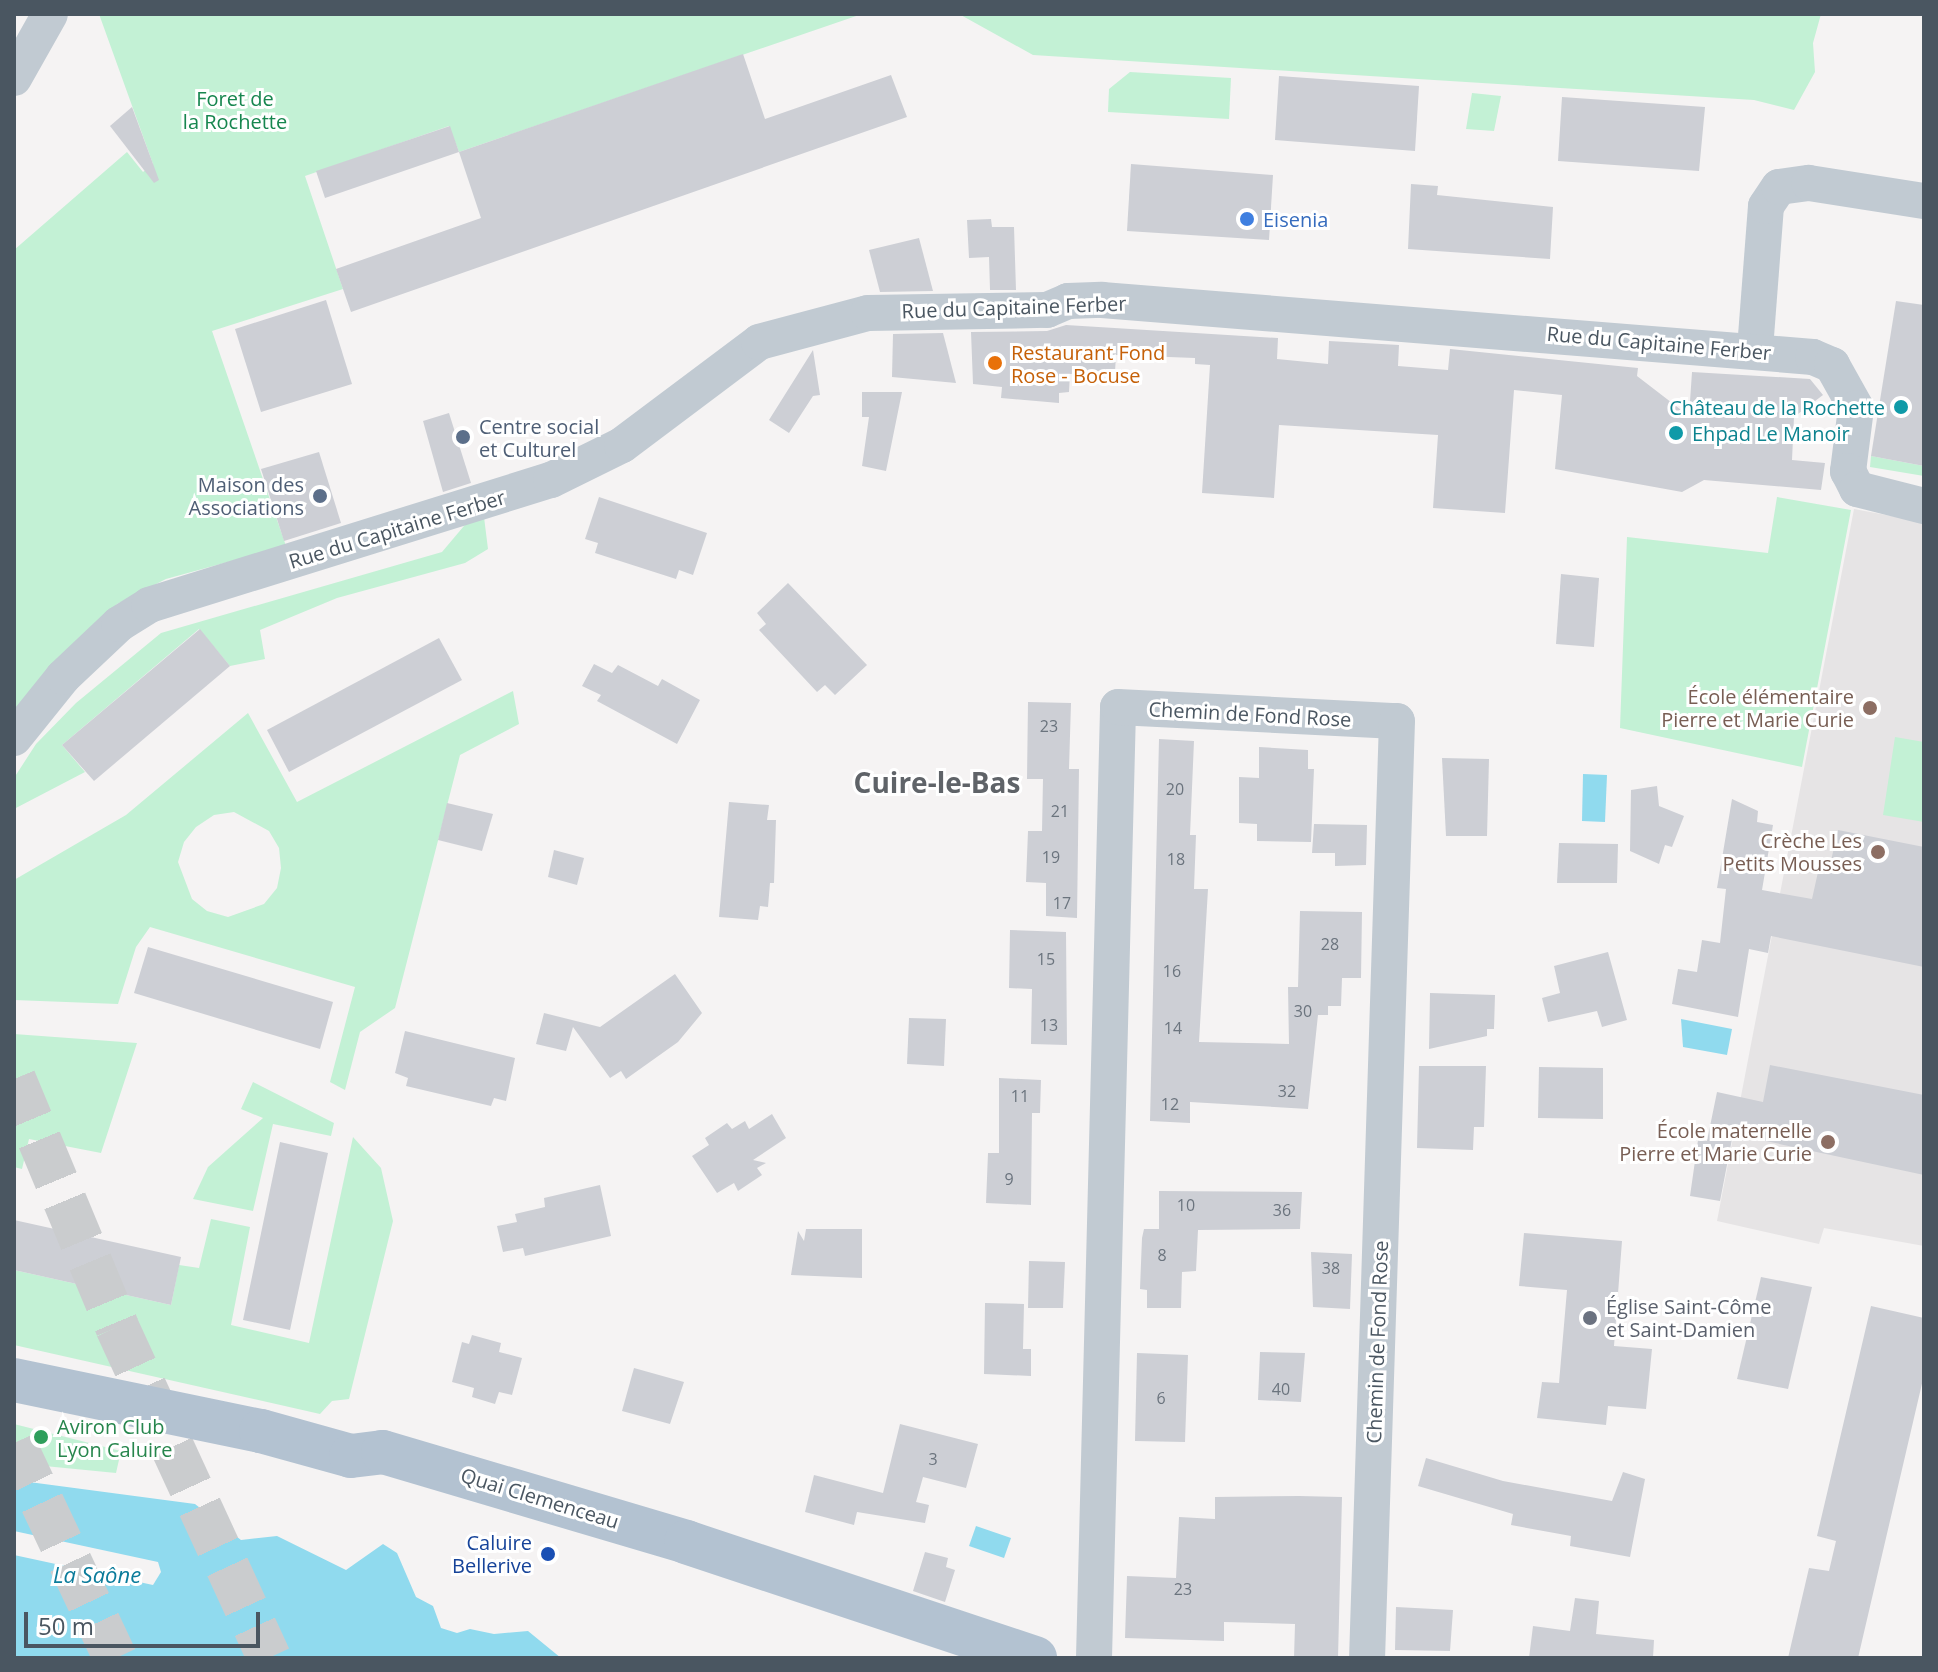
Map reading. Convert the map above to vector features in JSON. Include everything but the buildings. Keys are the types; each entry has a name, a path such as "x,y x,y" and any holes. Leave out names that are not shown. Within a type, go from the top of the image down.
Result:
{"main road":[{"name":"Quai Clemenceau","path":"14,1380 261,1431 351,1456 383,1452 876,1619 1035,1658"},
{"name":"Quai Clemenceau","path":"876,1619 951,1658"}],"street":[{"path":"14,78 50,14"},
{"path":"1755,349 1766,206 1779,187 1809,183 1924,201"},
{"name":"Rue du Capitaine Ferber","path":"14,738 63,677 119,624 149,605 551,480 622,445 719,368 759,342 825,321 954,308 1047,310 1068,301 1102,300 1755,349 1813,357 1832,365 1856,408 1850,479 1869,495 1924,506"},
{"name":"Chemin de Fond Rose","path":"1094,1658 1118,707 1397,721 1367,1658"}],"shaded area":[{"name":"École élémentaire Pierre et Marie Curie","path":"1854,509 1924,522 1924,1246 1824,1228 1819,1244 1717,1221"}],"green space":[{"name":"Foret de la Rochette","path":"99,14 862,14 459,152 449,126 305,176 343,289 212,331 286,546 166,579 117,604 14,723 14,250 127,152 143,172 153,164"},
{"path":"959,14 1821,14 1813,43 1815,72 1794,110 1754,100 1033,55"},
{"path":"1130,72 1231,78 1229,119 1108,112 1109,89"},
{"path":"1472,93 1501,96 1494,131 1466,129"},
{"path":"1871,456 1924,466 1924,476 1870,467"},
{"path":"1777,497 1851,510 1802,767 1620,728 1627,537 1768,553"},
{"path":"484,517 488,549 465,563 337,598 260,630 265,659 230,666 199,629 62,745 85,772 14,809 14,778 36,744 76,703 161,633 442,552 469,520"},
{"path":"513,691 519,724 460,755 395,1008 360,1032 345,1090 330,1082 355,987 150,927 136,947 118,1004 14,1000 14,880 126,815 248,713 297,802","holes":["234,812 269,831 279,848 281,868 277,888 264,904 228,917 207,911 192,899 178,862 184,842 196,827 214,815"]},
{"path":"1895,737 1924,742 1924,822 1883,815"},
{"path":"14,1034 137,1043 101,1153 29,1139 22,1169 14,1167"},
{"path":"253,1082 334,1123 331,1136 273,1124 253,1211 193,1199 208,1167 263,1118 241,1109"},
{"path":"353,1137 381,1168 393,1221 349,1399 332,1401 320,1414 14,1345 14,1270 171,1305 179,1265 199,1268 211,1219 250,1227 231,1325 309,1343"},
{"name":"Aviron Club Lyon Caluire","path":"14,1424 121,1451 116,1473 14,1463"}],"water":[{"path":"1583,774 1607,775 1605,822 1582,821"},
{"path":"1681,1019 1732,1029 1727,1055 1683,1047"},
{"name":"La Saône","path":"14,1480 195,1504 241,1540 277,1536 346,1570 383,1544 397,1553 416,1597 433,1606 441,1628 457,1633 470,1629 494,1634 528,1631 561,1658 14,1658"},
{"path":"976,1526 1011,1538 1004,1558 969,1546"}],"pier":[{"path":"14,1531 158,1562 161,1572 153,1585 14,1555"}],"tunnel":[{"path":"14,1079 117,1327 269,1658"},
{"path":"14,1443 115,1658"}],"place":[{"name":"Eisenia","path":"1247,219"},
{"name":"Restaurant Fond Rose - Bocuse","path":"995,363"},
{"name":"Château de la Rochette","path":"1901,407"},
{"name":"Ehpad Le Manoir","path":"1676,433"},
{"name":"Centre social et Culturel","path":"463,437"},
{"name":"Maison des Associations","path":"320,496"},
{"name":"École élémentaire Pierre et Marie Curie","path":"1870,708"},
{"name":"Crèche Les Petits Mousses","path":"1878,852"},
{"name":"École maternelle Pierre et Marie Curie","path":"1828,1142"},
{"name":"Église Saint-Côme et Saint-Damien","path":"1590,1318"},
{"name":"Aviron Club Lyon Caluire","path":"41,1437"},
{"name":"Caluire Bellerive","path":"548,1554"}],"district":[{"name":"Cuire-le-Bas","path":"937,782"}]}
